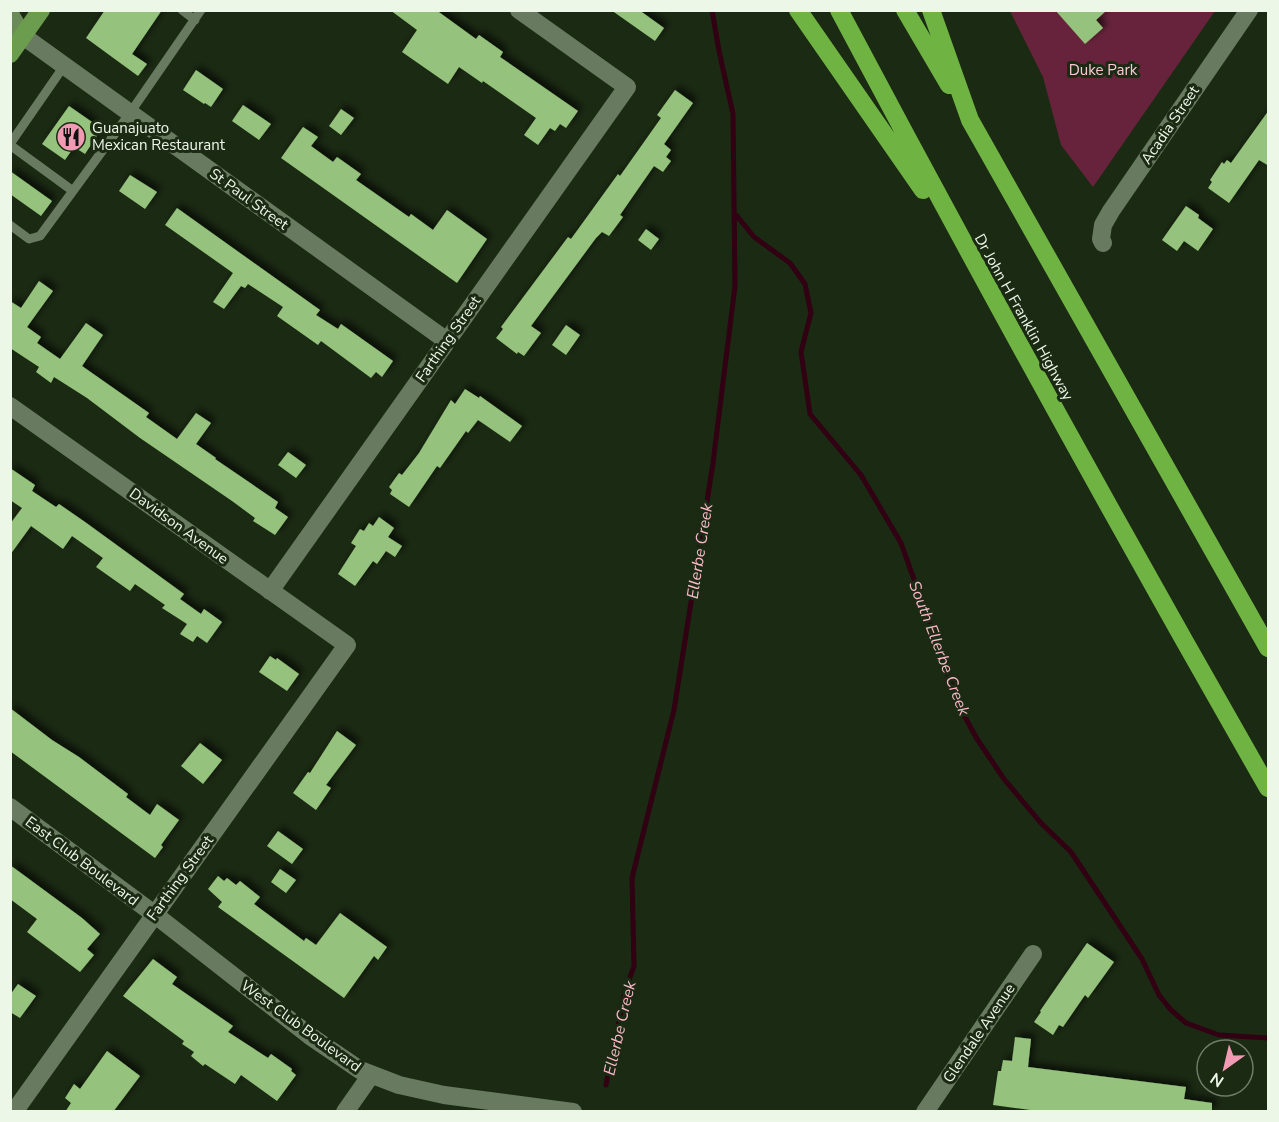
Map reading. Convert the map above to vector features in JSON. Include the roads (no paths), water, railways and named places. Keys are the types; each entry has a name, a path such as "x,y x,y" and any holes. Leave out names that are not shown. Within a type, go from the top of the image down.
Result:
{"highway":[{"path":"798,10 973,263"},
{"name":"Dr John H Franklin Highway","path":"838,10 973,263 1182,638 1269,788"},
{"path":"905,10 970,120 1269,648"},
{"path":"931,10 970,120"}],"main road":[{"path":"10,54 41,10"},
{"path":"10,14 23,36"}],"street":[{"name":"Farthing Street","path":"270,591 627,87 519,10"},
{"name":"Acadia Street","path":"1103,243 1101,239 1103,225 1111,211 1249,10"},
{"name":"St Paul Street","path":"23,36 447,341"},
{"name":"Davidson Avenue","path":"10,406 347,645"},
{"name":"Farthing Street","path":"14,1112 347,645"},
{"name":"East Club Boulevard","path":"10,807 154,914"},
{"name":"West Club Boulevard","path":"154,914 310,1036 346,1062 371,1075 399,1085 444,1095 573,1112"},
{"name":"Glendale Avenue","path":"925,1112 1033,954"},
{"path":"345,1112 371,1075"}],"lane":[{"path":"182,10 195,20"},
{"path":"10,225 29,239 40,236 130,113 201,10"},
{"path":"64,66 10,145 73,191"}],"waterway":[{"name":"Ellerbe Creek","path":"606,1085 625,991 634,966 632,878 674,710 713,463 735,286 733,114 712,10"},
{"name":"South Ellerbe Creek","path":"737,216 754,237 790,263 805,284 811,313 801,352 810,414 861,475 901,543 959,706 977,739 1004,779 1041,823 1071,852 1142,959 1159,995 1170,1009 1186,1023 1219,1035 1268,1038"}],"place":[{"name":"Guanajuato Mexican Restaurant","path":"71,137"}],"park label":[{"name":"Duke Park","path":"1103,70"}]}
